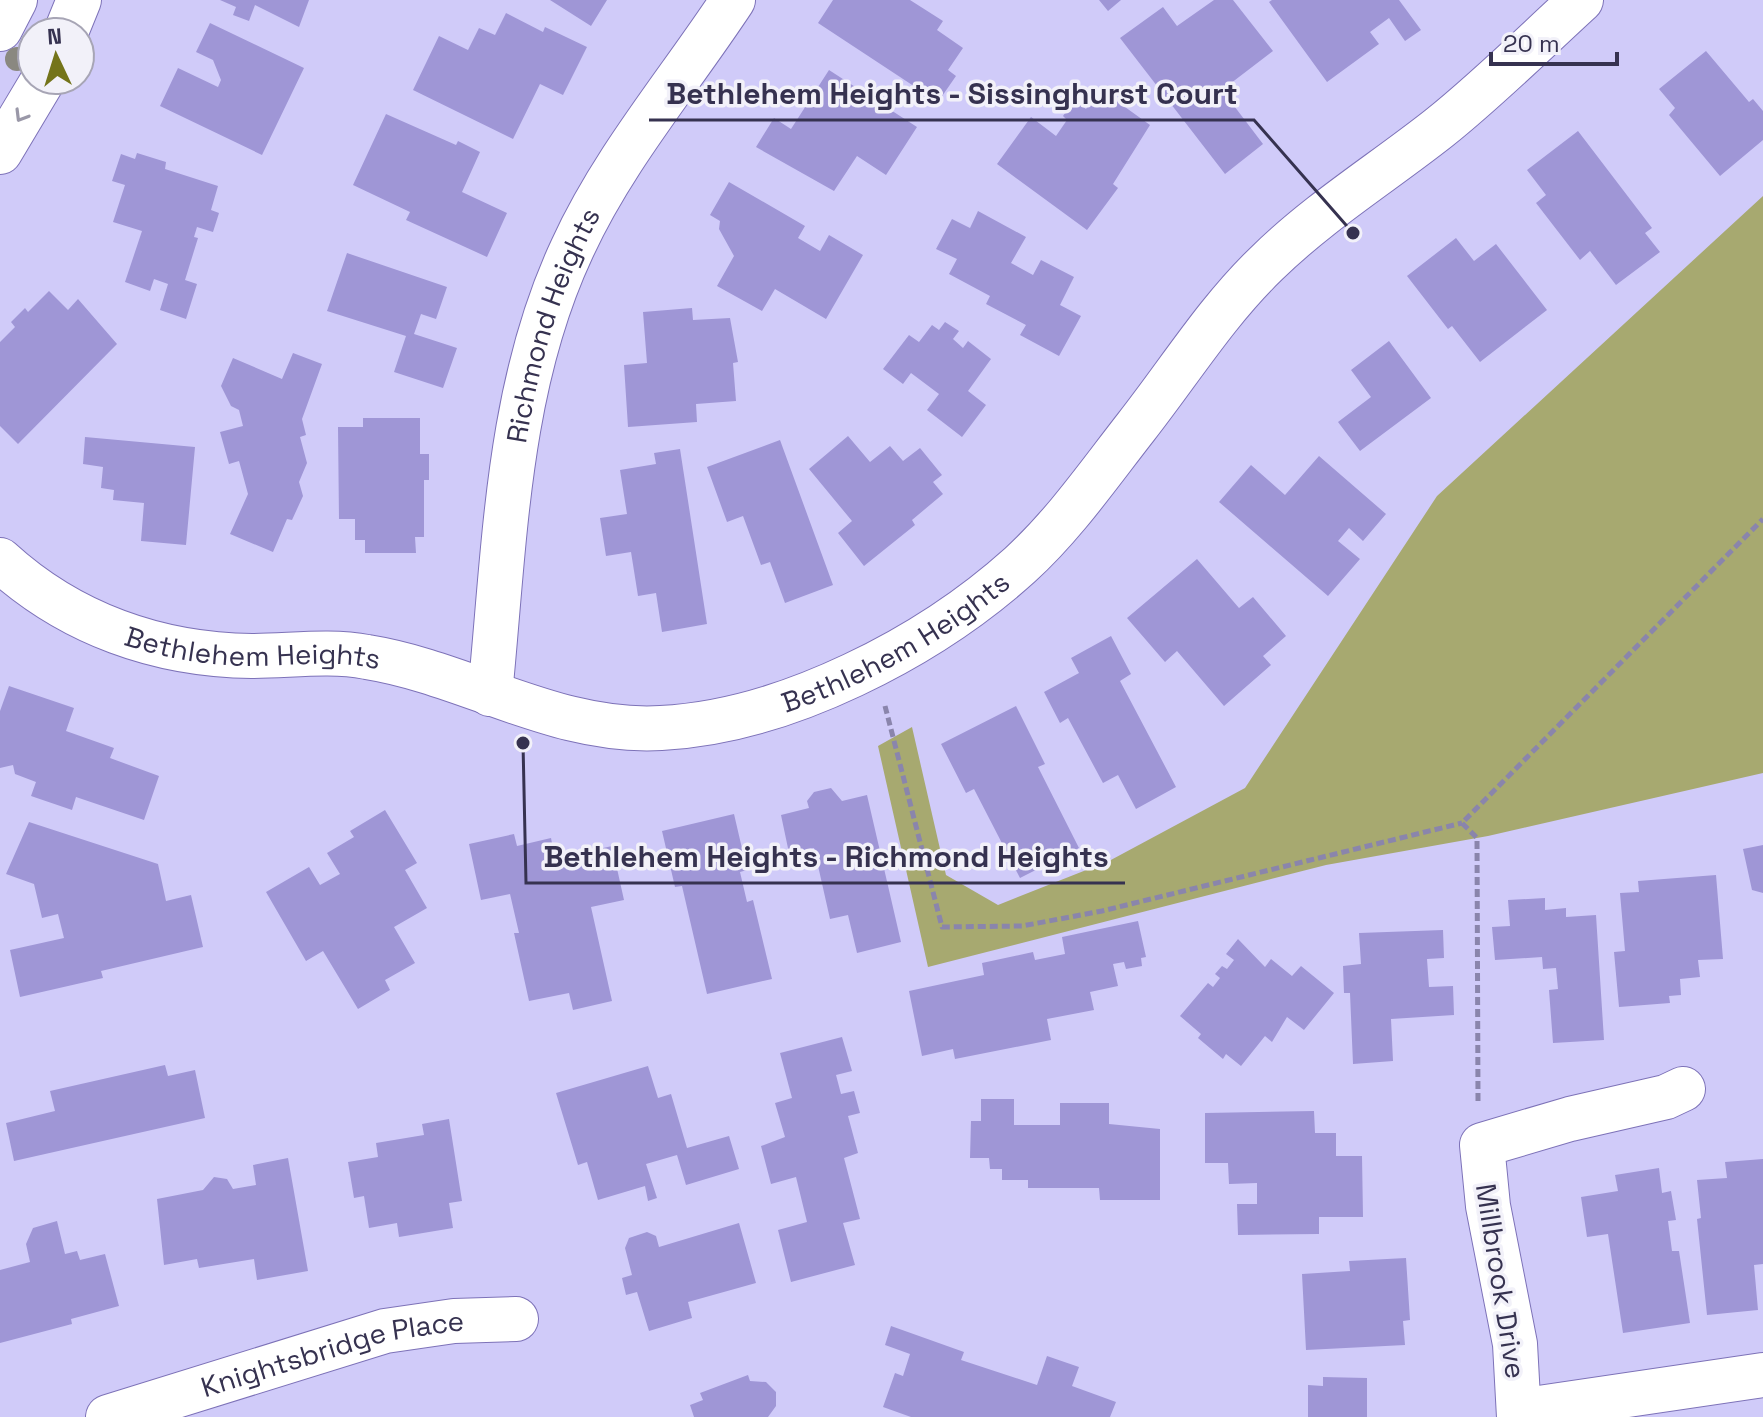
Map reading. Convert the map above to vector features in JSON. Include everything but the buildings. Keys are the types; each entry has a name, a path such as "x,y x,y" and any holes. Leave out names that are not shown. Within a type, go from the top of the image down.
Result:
{"street":[{"path":"0,29 15,0"},
{"name":"Richmond Heights","path":"490,694 522,399 541,328 572,248 609,182 733,0"},
{"name":"Bethlehem Heights","path":"0,560 18,577 79,618 140,641 191,652 362,656 400,664 576,721 617,728 663,728 710,722 798,698 875,667 982,597 1023,562 1141,421 1219,313 1268,262 1320,216 1442,125 1581,0"},
{"path":"0,152 33,96"},
{"path":"1482,1145 1570,1119 1666,1097 1683,1089"},
{"name":"Millbrook Drive","path":"1482,1145 1488,1206 1515,1344 1519,1414"},
{"name":"Knightsbridge Place","path":"108,1417 385,1331 454,1321 516,1319"},
{"path":"1519,1414 1763,1375"}],"path":[{"path":"875,667 942,927 1022,926 1102,911 1462,823 1763,519"},
{"path":"1462,823 1477,838 1476,1075 1482,1145"}],"green space":[{"path":"1763,196 1763,773 1488,836 1326,865 928,967 878,746 912,727 946,875 998,905 1109,861 1245,788 1437,496"}],"place":[{"name":"Bethlehem Heights - Sissinghurst Court","path":"1353,233"},
{"name":"Bethlehem Heights - Richmond Heights","path":"523,743"}]}
